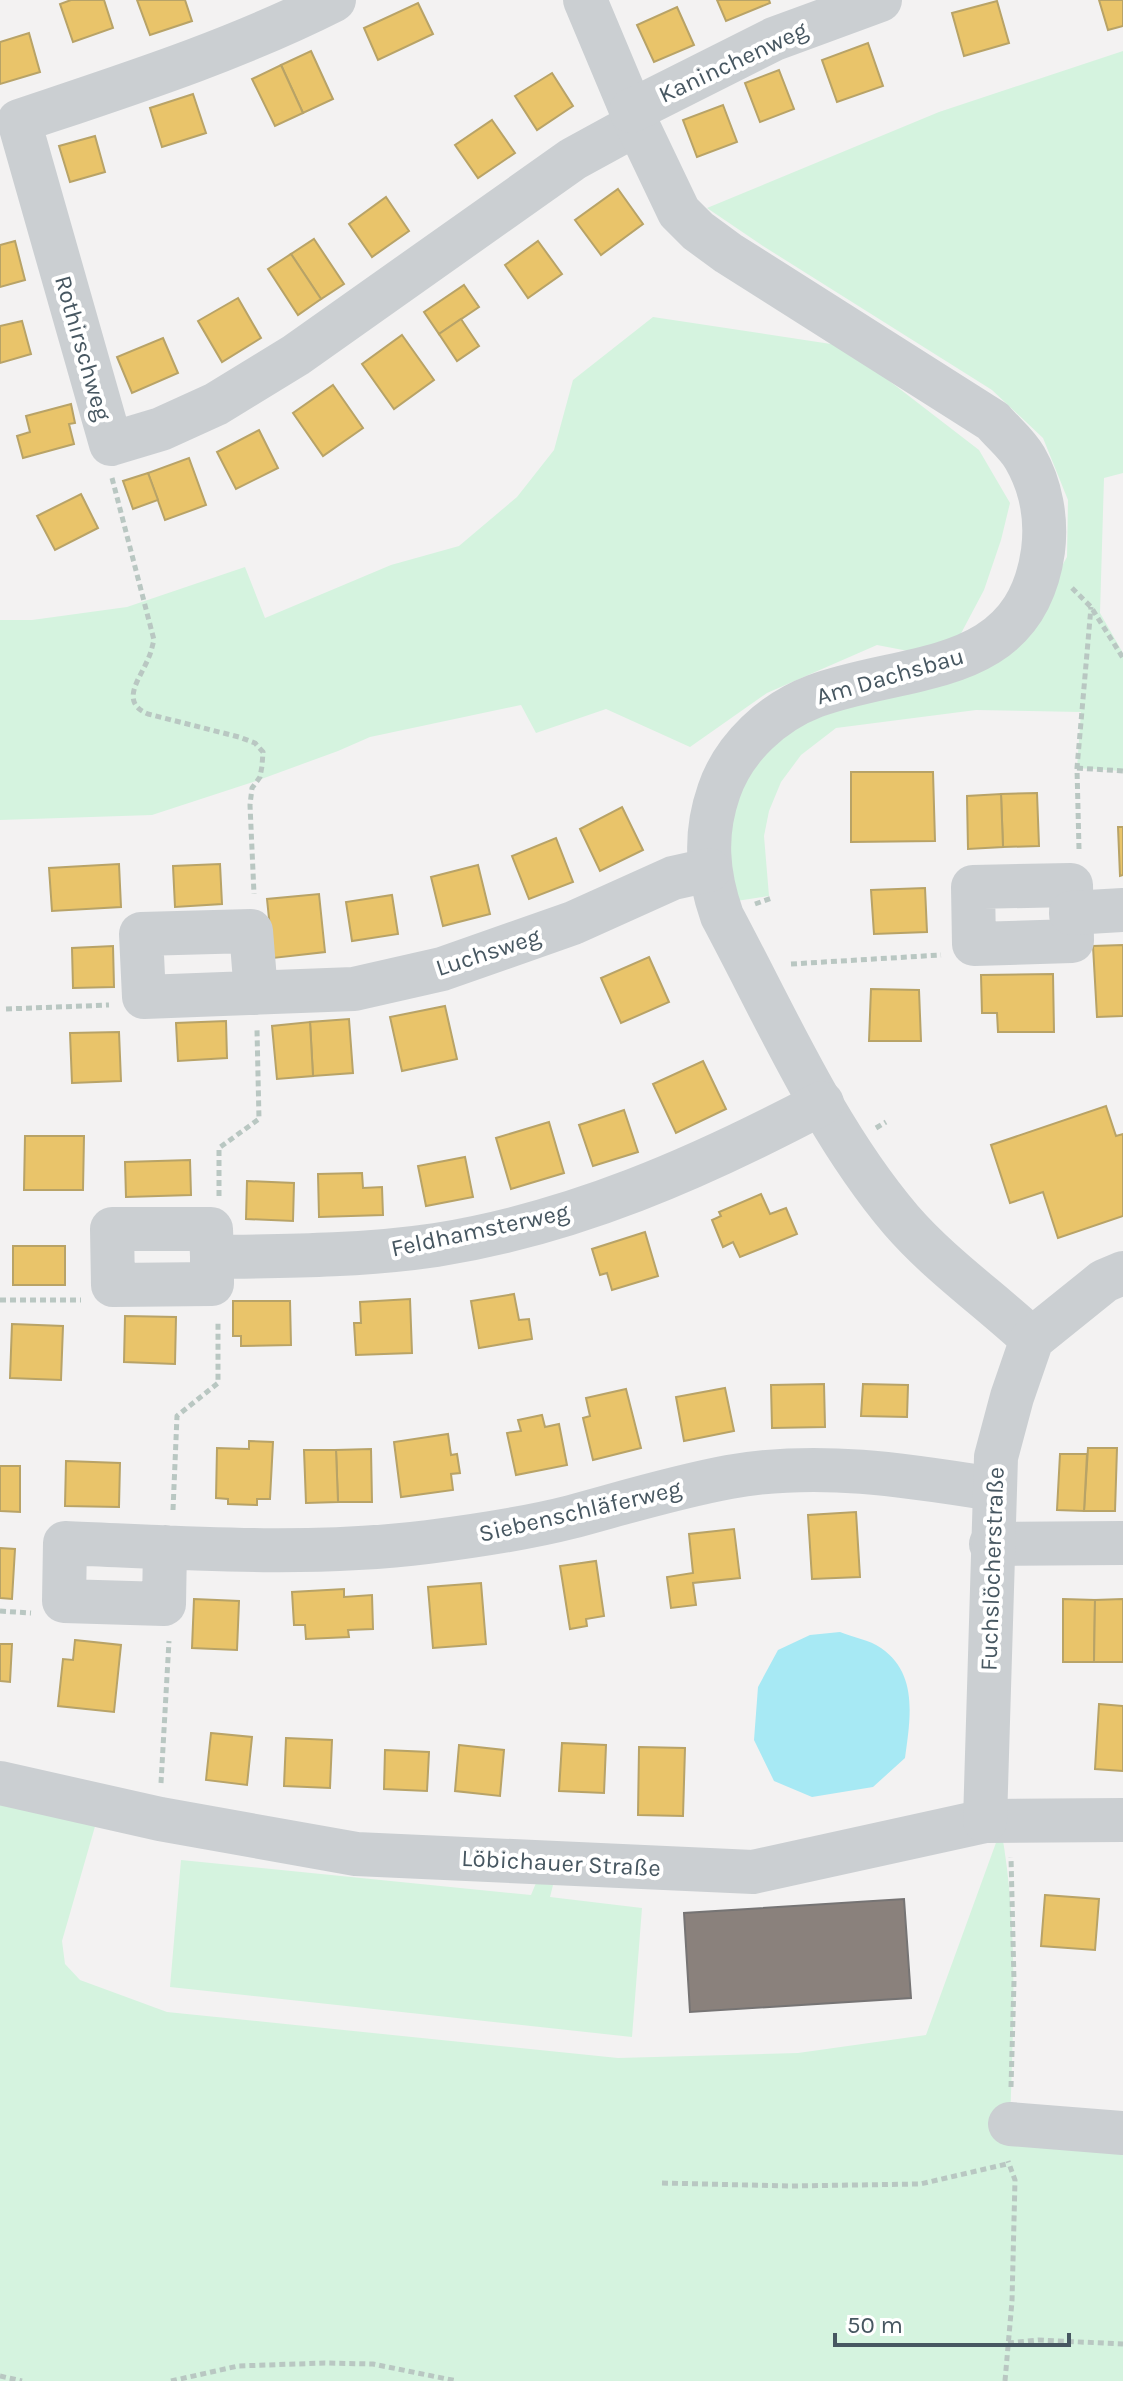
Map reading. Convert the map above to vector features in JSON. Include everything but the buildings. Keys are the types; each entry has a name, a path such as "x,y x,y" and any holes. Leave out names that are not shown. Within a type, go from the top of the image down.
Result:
{"street":[{"name":"Rothirschweg","path":"334,0 280,27 182,67 19,121 111,444 161,429 216,404 296,355 634,117"},
{"name":"Am Dachsbau","path":"585,0 634,117 679,212 698,231 993,421 1024,456 1041,494 1045,533 1041,565 1029,599 1008,627 979,650 938,667 817,695 786,709 739,751 722,781 713,807 708,838 709,870 722,916 822,1103 873,1183 902,1221 936,1255 1032,1339"},
{"name":"Kaninchenweg","path":"634,117 774,39 880,0"},
{"name":"Luchsweg","path":"144,997 354,989 442,969 573,923 673,878 709,870"},
{"path":"1071,899 1072,941 974,944 973,887 1071,899 1123,910"},
{"path":"144,997 141,934 251,931 256,993"},
{"name":"Feldhamsterweg","path":"113,1285 212,1257 343,1255 436,1245 540,1223 647,1187 726,1153 822,1103"},
{"path":"1032,1339 1104,1281 1123,1273"},
{"name":"Fuchslöcherstraße","path":"998,1821 991,1544 993,1489 996,1457 1032,1339"},
{"name":"Siebenschläferweg","path":"164,1604 64,1601 65,1543 264,1550 426,1543 568,1518 645,1496 730,1477 790,1471 851,1470 915,1476 993,1489"},
{"path":"991,1544 1123,1543"},
{"path":"164,1604 169,1547"},
{"name":"Löbichauer Straße","path":"0,1783 160,1819 356,1854 753,1872 998,1821 1123,1820"},
{"path":"1008,2144 1123,2133"}],"path":[{"path":"111,444 109,464 154,640 148,660 132,690 133,701 140,711 239,737 255,743 263,752 260,777 252,788 250,805 255,914 251,931"},
{"path":"1071,899 1079,868 1077,768 1091,607 1123,658"},
{"path":"1077,768 1123,771"},
{"path":"791,964 958,954 974,944"},
{"path":"169,1547 177,1416 218,1383 218,1301 212,1257 219,1212 219,1148 259,1119 256,993"},
{"path":"6,1009 130,1005 144,997"},
{"path":"0,1300 94,1300 113,1285"},
{"path":"160,1819 169,1627 164,1604"},
{"path":"998,1821 1014,1981 1008,2144 1015,2180 1005,2381"},
{"path":"662,2183 790,2186 920,2184 1008,2144"},
{"path":"1008,2343 1038,2340 1123,2344"},
{"path":"171,2381 238,2366 325,2363 373,2364 457,2381"},
{"path":"0,2376 22,2381"}],"green space":[{"path":"1123,51 1123,473 1104,478 1100,613 1123,653 1123,771 1077,768 1081,712 976,710 836,728 801,755 781,782 769,811 764,836 769,896 730,902 722,846 736,792 772,739 1045,596 1067,557 1068,500 1043,438 992,390 707,208 939,112"},
{"path":"653,317 844,346 979,450 1010,503 984,590 957,641 929,655 877,645 767,693 690,747 606,709 536,733 521,705 370,737 253,782 152,815 0,820 0,620 32,620 127,607 245,567 265,618 391,565 459,546 517,497 554,450 573,380"},
{"path":"0,1794 98,1816 62,1941 65,1964 80,1980 167,2012 618,2058 798,2053 926,2035 1001,1829 1013,1939 1010,2124 1123,2133 1123,2381 0,2381"},
{"path":"181,1860 531,1895 536,1883 553,1885 550,1897 642,1908 632,2037 170,1987"}],"water":[{"path":"840,1632 881,1648 901,1671 907,1684 910,1713 905,1758 873,1787 812,1797 774,1781 754,1740 758,1687 778,1650 810,1635"}]}
